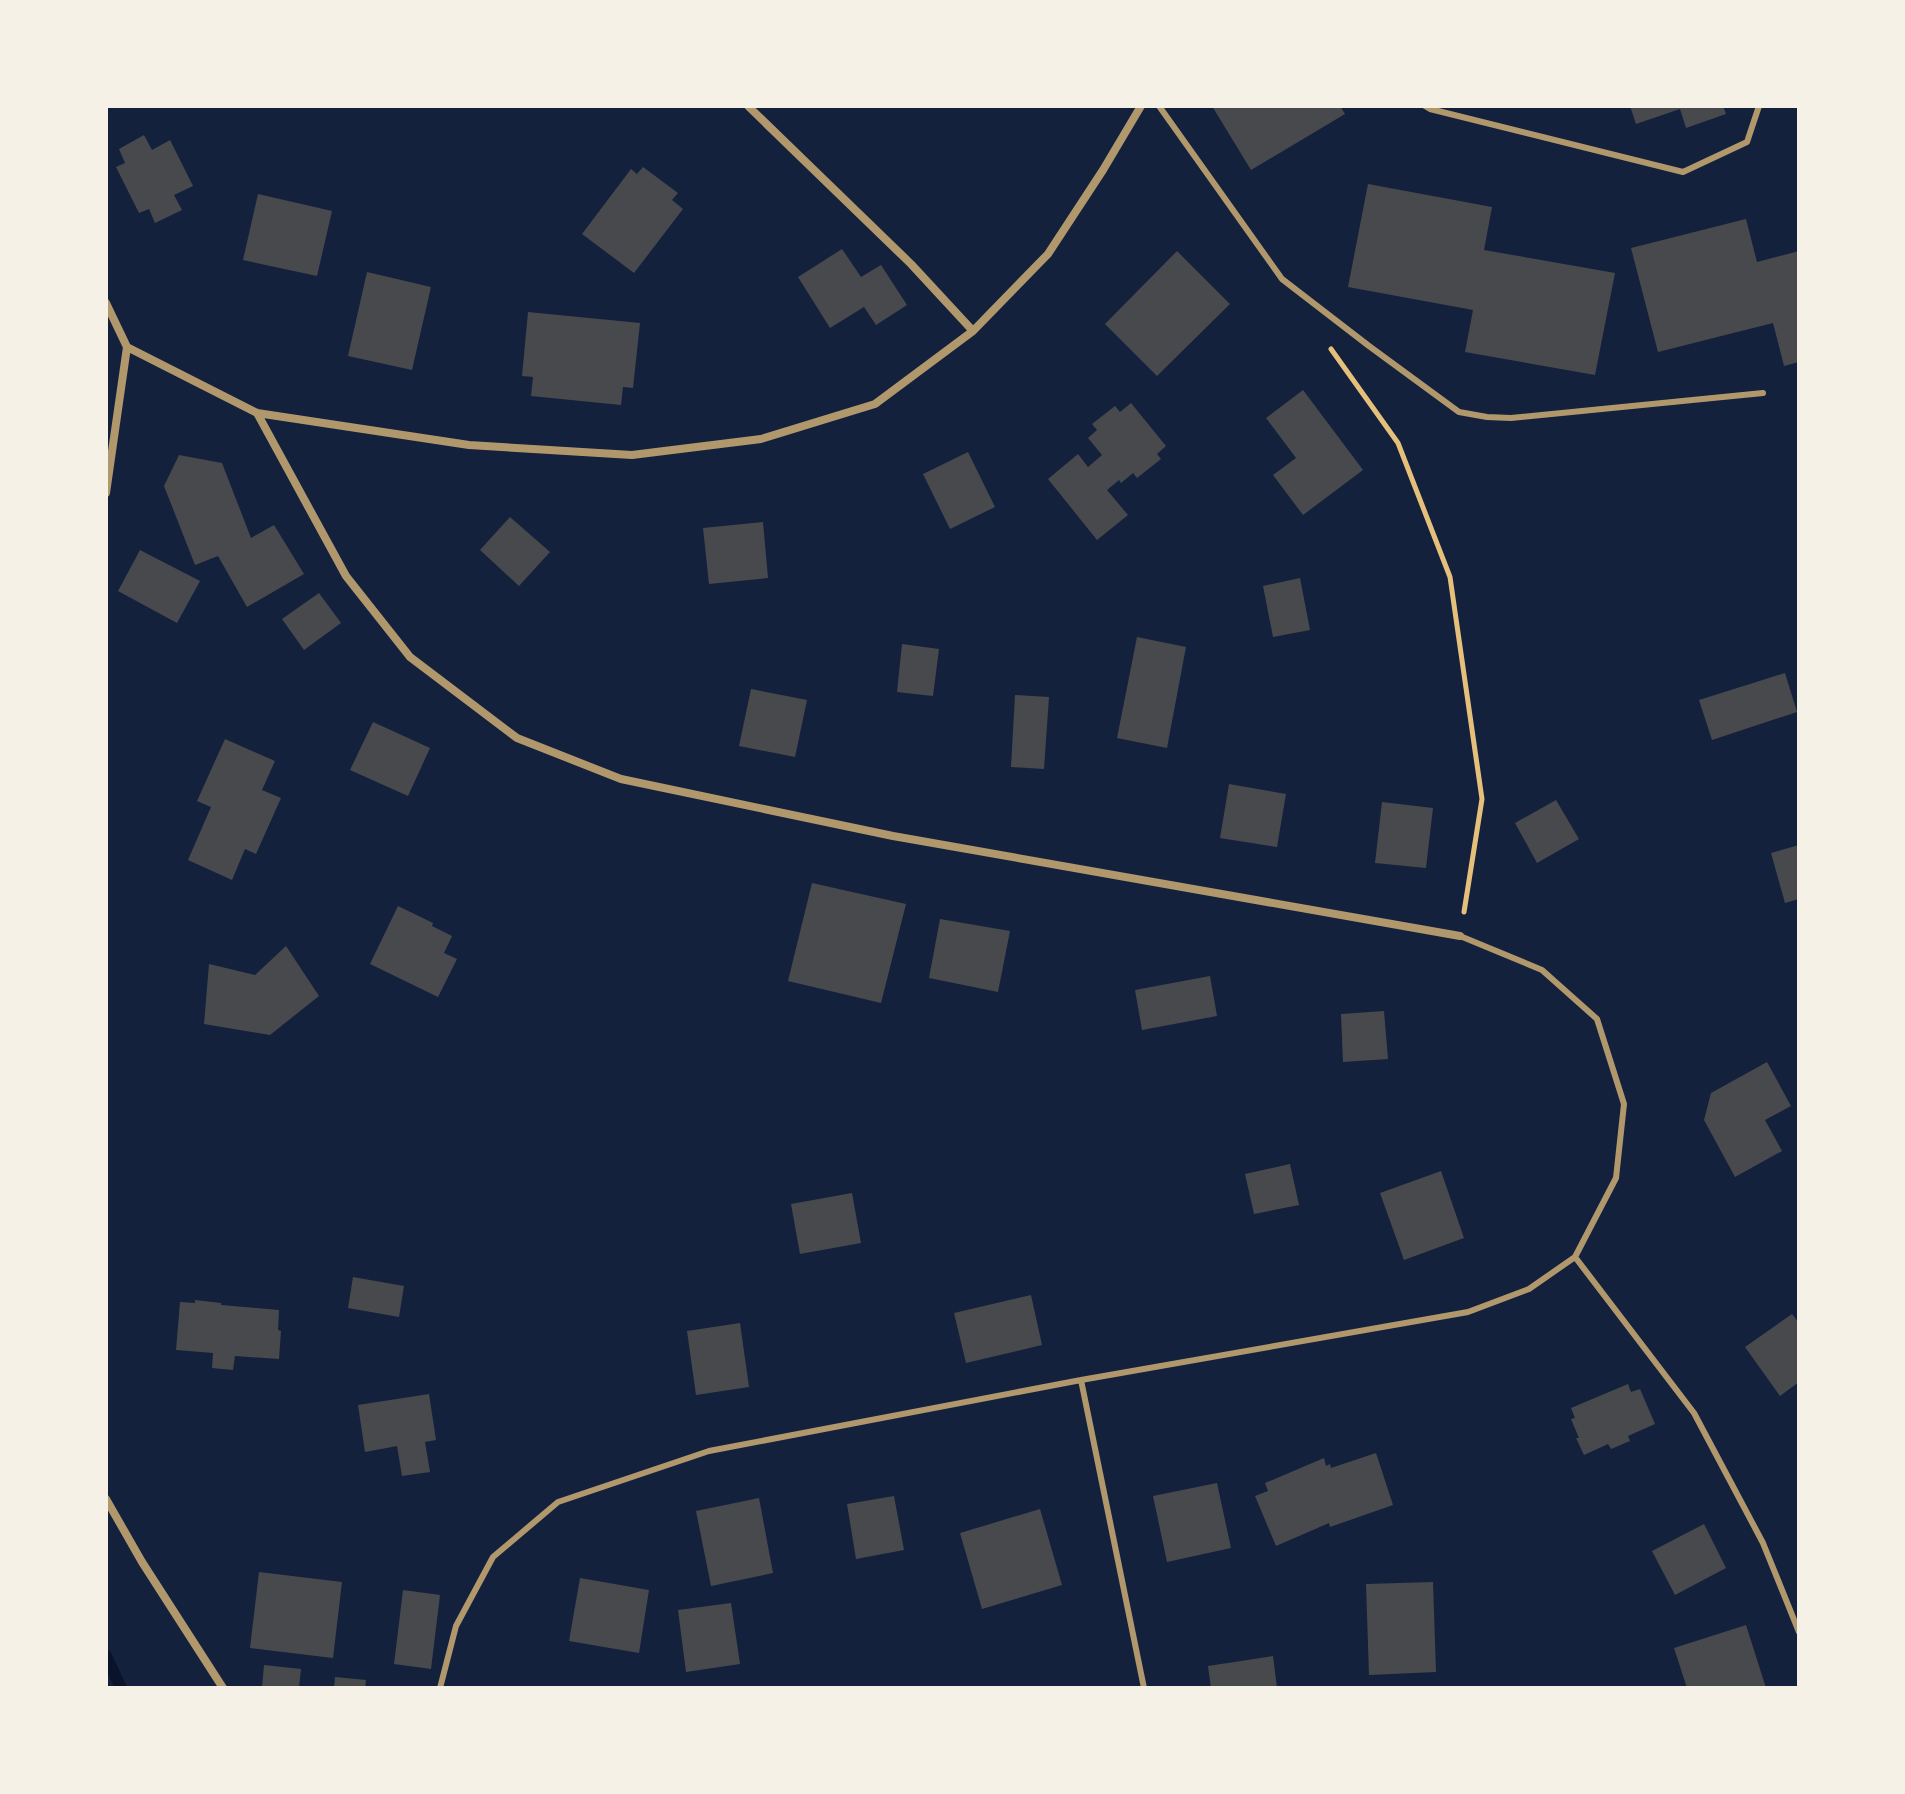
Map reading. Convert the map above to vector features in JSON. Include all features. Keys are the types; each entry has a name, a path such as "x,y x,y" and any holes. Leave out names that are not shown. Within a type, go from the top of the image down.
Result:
{"street":[{"path":"748,106 911,264 973,331"},
{"path":"127,347 257,413 469,445 632,455 761,439 875,404 973,331 1048,254 1141,106"},
{"path":"106,303 127,347 106,493"},
{"path":"257,413 346,576 410,657 517,738 621,779 682,792 893,836 1460,936"},
{"path":"106,1499 142,1562 223,1688"}],"lane":[{"path":"1159,106 1282,279 1459,412 1511,418 1763,393"},
{"path":"1425,106 1683,172 1747,142 1759,106"},
{"path":"440,1688 456,1626 493,1557 558,1502 709,1451 1081,1380 1468,1312 1529,1289 1575,1257 1616,1178 1624,1104 1597,1019 1542,970 1460,936"},
{"path":"1575,1257 1694,1413 1763,1543 1799,1632"},
{"path":"1081,1380 1144,1688"}],"path":[{"path":"1327,342 1398,443 1450,577 1482,799 1460,936"}],"building":[{"path":"1212,106 1340,106 1345,114 1251,170"},
{"path":"1630,106 1723,106 1726,114 1686,128 1680,109 1636,124"},
{"path":"144,135 152,150 170,140 193,186 174,195 182,210 155,223 149,209 139,213 116,167 125,163 119,149"},
{"path":"643,167 678,193 672,200 683,209 634,273 582,234 631,169 637,174"},
{"path":"1368,184 1492,207 1484,250 1615,273 1595,375 1465,352 1473,310 1348,287"},
{"path":"258,194 332,211 317,276 243,260"},
{"path":"1746,219 1757,262 1799,251 1799,362 1784,366 1773,323 1658,352 1631,248"},
{"path":"842,249 861,277 881,265 907,305 876,325 864,307 830,328 798,277"},
{"path":"1177,251 1230,304 1157,376 1105,324"},
{"path":"367,272 431,287 412,370 348,356"},
{"path":"528,312 640,323 633,388 623,387 621,405 531,396 533,377 522,376"},
{"path":"1303,390 1363,470 1303,515 1273,475 1296,458 1266,418"},
{"path":"1131,403 1166,446 1157,454 1161,459 1137,478 1133,473 1107,490 1128,515 1097,540 1048,479 1078,454 1088,467 1102,455 1088,438 1097,430 1092,424 1115,406 1120,412"},
{"path":"968,452 995,507 950,529 923,474"},
{"path":"179,455 222,463 251,538 274,525 304,574 247,607 218,556 195,565 164,486"},
{"path":"510,517 550,552 519,586 480,550"},
{"path":"763,522 768,578 709,584 703,528"},
{"path":"140,550 200,581 177,623 118,591"},
{"path":"1300,578 1310,630 1273,637 1263,586"},
{"path":"319,593 341,623 304,650 282,619"},
{"path":"1137,637 1186,647 1167,748 1117,738"},
{"path":"902,644 939,649 933,696 897,692"},
{"path":"1785,673 1797,712 1712,740 1699,700"},
{"path":"751,689 807,700 795,757 739,746"},
{"path":"1015,695 1049,697 1044,769 1011,767"},
{"path":"373,722 430,748 408,796 350,770"},
{"path":"225,739 275,761 262,790 281,798 256,854 245,849 232,880 188,860 211,807 197,801"},
{"path":"1229,784 1286,794 1277,847 1220,838"},
{"path":"1556,800 1579,839 1537,863 1515,823"},
{"path":"1382,802 1433,808 1426,868 1375,863"},
{"path":"1799,845 1799,899 1785,903 1771,853"},
{"path":"812,883 906,904 881,1003 788,981"},
{"path":"398,906 452,936 444,953 457,959 438,997 370,964"},
{"path":"940,919 1010,931 998,992 929,978"},
{"path":"286,946 319,996 270,1035 204,1024 209,964 255,975"},
{"path":"1210,976 1217,1016 1142,1030 1135,990"},
{"path":"1384,1011 1388,1059 1343,1062 1341,1014"},
{"path":"1767,1062 1791,1106 1765,1120 1782,1151 1735,1177 1704,1120 1711,1093"},
{"path":"1290,1164 1299,1205 1254,1214 1245,1174"},
{"path":"1441,1171 1464,1238 1404,1260 1380,1193"},
{"path":"852,1193 861,1243 800,1254 791,1204"},
{"path":"353,1277 404,1286 399,1317 348,1308"},
{"path":"1031,1295 1042,1345 966,1363 954,1313"},
{"path":"195,1300 279,1310 279,1359 235,1356 233,1370 212,1368 213,1353 176,1350 180,1302 195,1303"},
{"path":"1792,1314 1799,1323 1799,1382 1780,1396 1745,1347"},
{"path":"740,1323 749,1387 696,1395 687,1331"},
{"path":"1628,1384 1631,1392 1640,1389 1655,1424 1628,1436 1630,1441 1611,1449 1608,1444 1584,1455 1576,1438 1579,1438 1571,1419 1575,1418 1571,1408"},
{"path":"429,1394 436,1440 425,1442 430,1472 402,1476 397,1446 365,1452 358,1405"},
{"path":"1376,1453 1393,1505 1330,1527 1329,1523 1276,1546 1255,1496 1268,1491 1265,1483 1324,1458 1326,1466 1330,1464 1331,1468"},
{"path":"1217,1483 1231,1548 1167,1562 1153,1496"},
{"path":"894,1496 904,1550 856,1559 847,1504"},
{"path":"759,1498 773,1573 711,1586 696,1511"},
{"path":"1040,1509 1062,1585 982,1609 960,1533"},
{"path":"1704,1524 1726,1568 1675,1595 1652,1551"},
{"path":"259,1572 342,1582 333,1658 250,1648"},
{"path":"580,1578 649,1590 639,1653 569,1641"},
{"path":"1433,1582 1436,1672 1369,1675 1366,1584"},
{"path":"403,1590 440,1595 431,1669 394,1664"},
{"path":"731,1603 740,1664 686,1672 678,1610"},
{"path":"1746,1625 1766,1688 1687,1688 1674,1648"},
{"path":"1273,1656 1277,1688 1211,1688 1208,1666"},
{"path":"264,1665 301,1669 299,1688 262,1688"},
{"path":"335,1677 366,1680 365,1688 334,1688"}],"waterway":[{"path":"106,1656 121,1688"}]}
